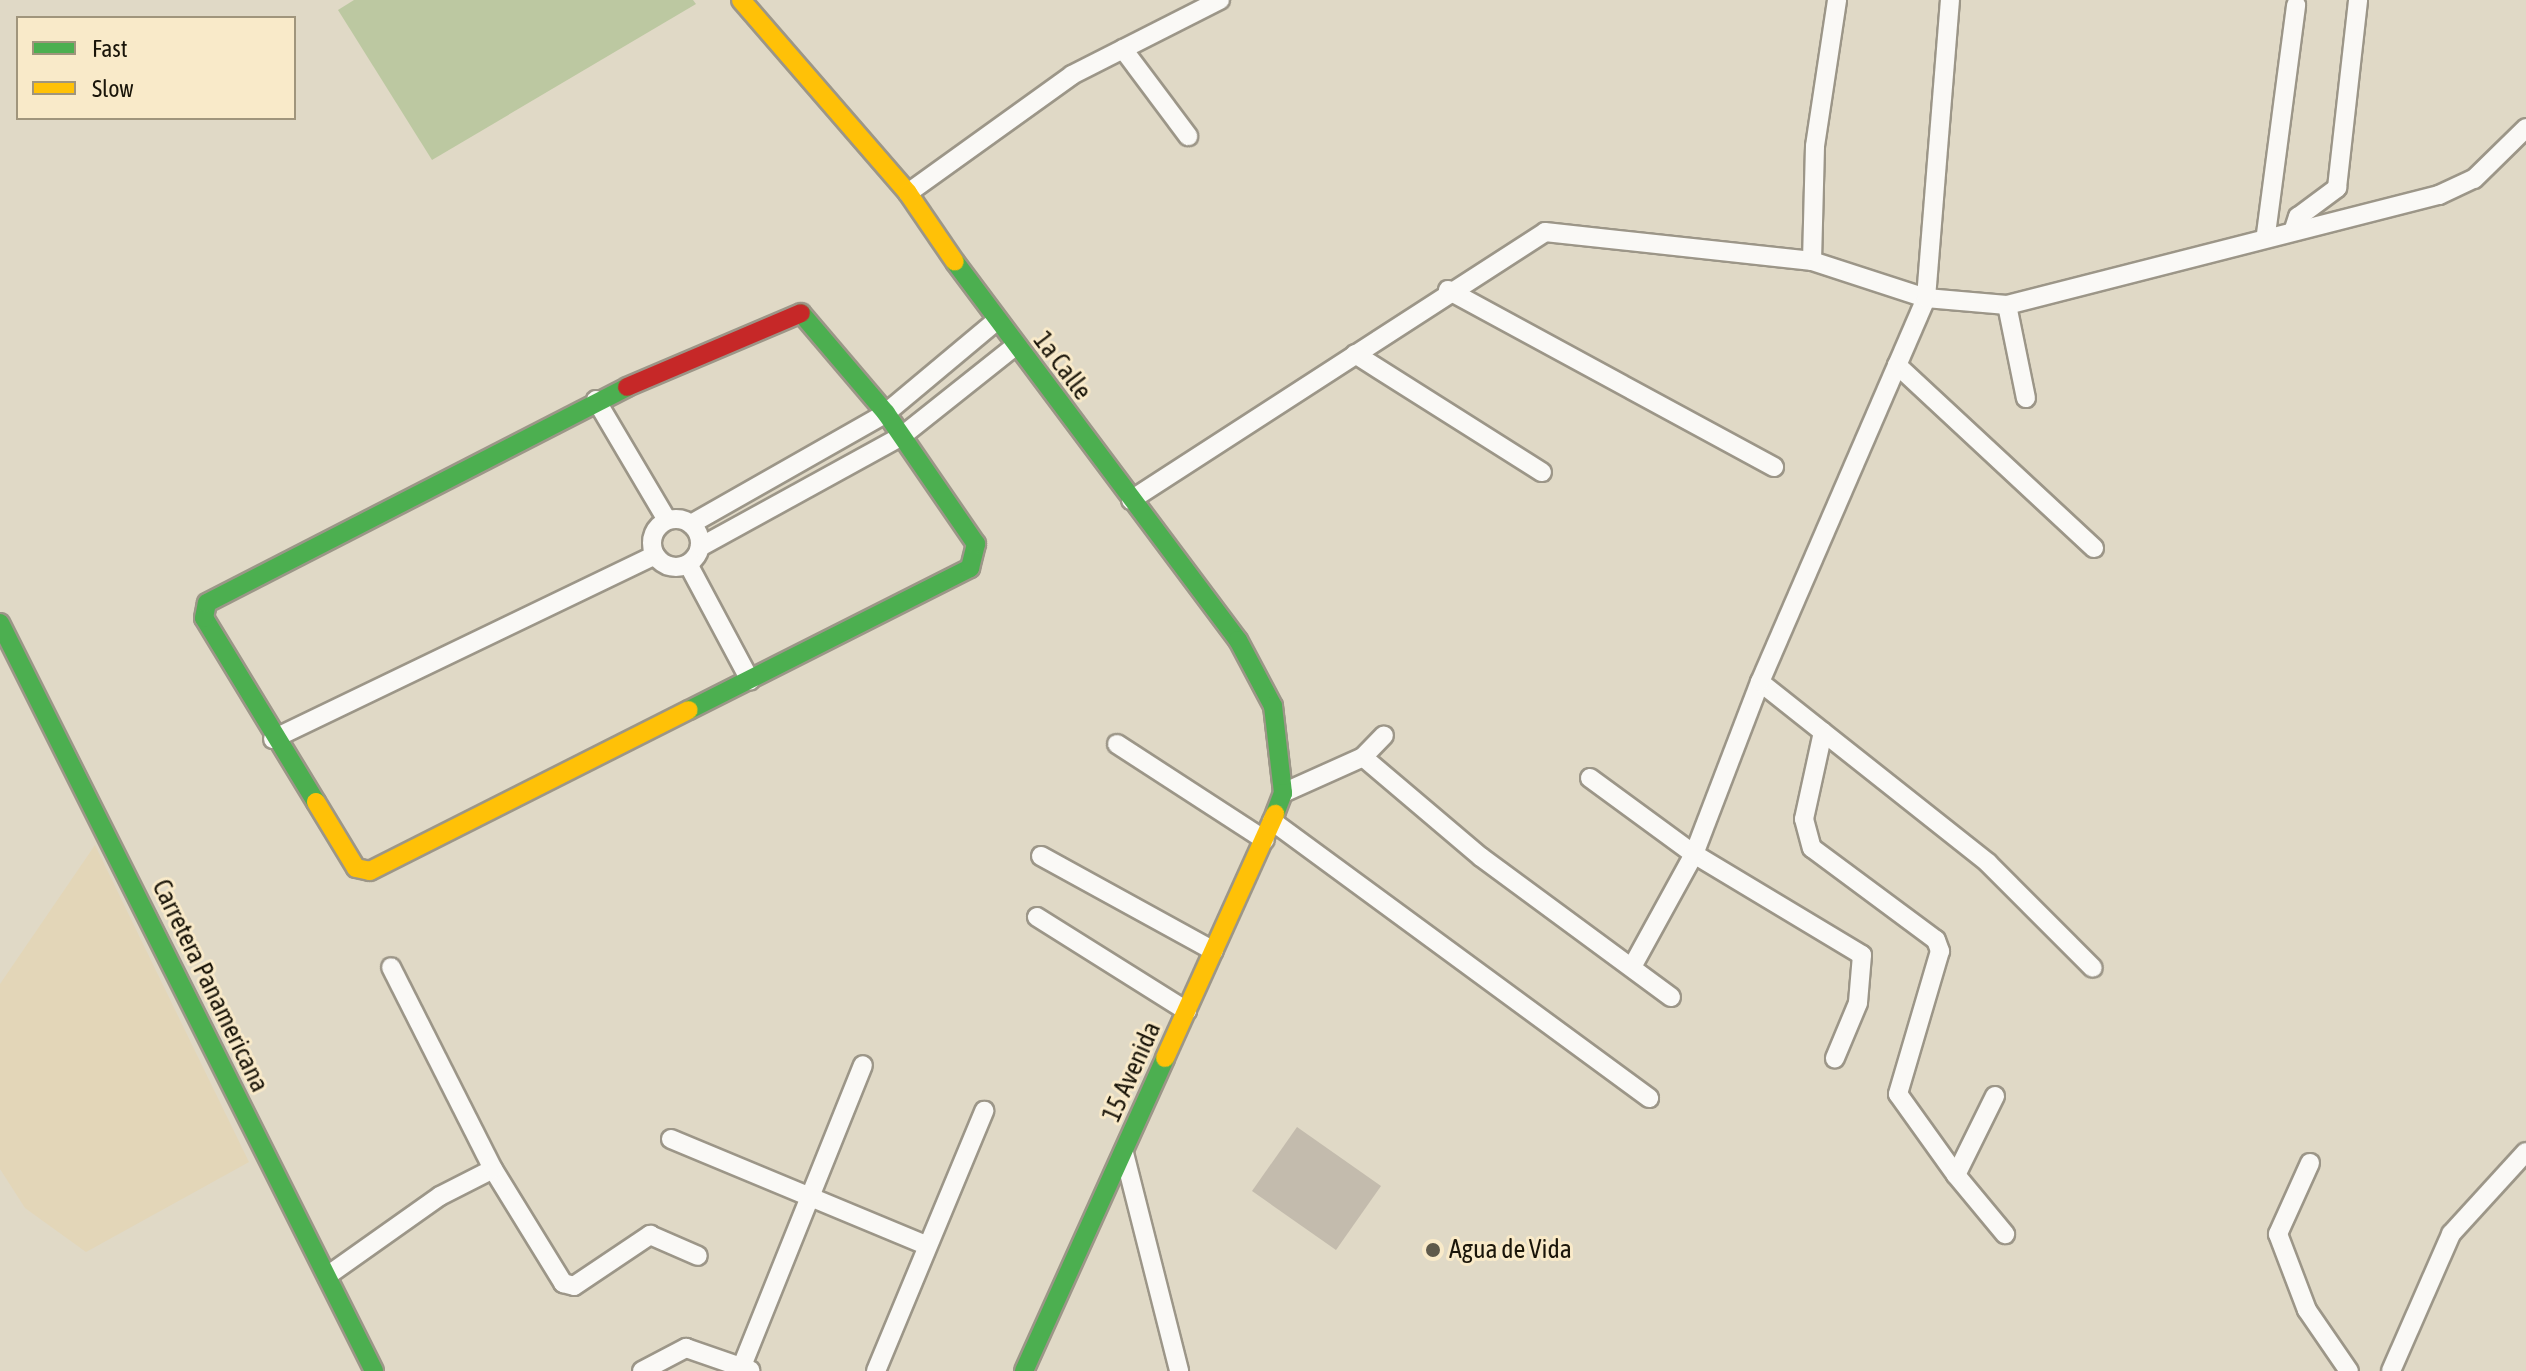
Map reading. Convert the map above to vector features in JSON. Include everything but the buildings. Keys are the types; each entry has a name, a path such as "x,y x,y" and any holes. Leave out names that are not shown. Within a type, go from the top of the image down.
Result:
{"street":[{"name":"1a Calle","path":"741,0 908,193 1014,347 1238,640 1273,706 1283,793"},
{"path":"908,193 955,152 1123,49 1220,0"},
{"path":"1812,261 1815,146 1837,0"},
{"path":"1632,967 1694,854 1760,682 1926,298 1950,0"},
{"path":"2294,229 2298,217 2337,188 2358,0"},
{"path":"2266,234 2296,5"},
{"path":"1123,49 1188,136"},
{"path":"1131,500 1448,290 1554,231 1812,261 1926,298 2007,305 2266,234 2439,195 2474,179 2526,128"},
{"path":"1448,290 1774,467"},
{"path":"2007,305 2026,398"},
{"path":"801,313 886,413 978,556 970,568 370,871 345,856 273,739 204,618 207,603 596,400 801,313"},
{"path":"596,400 667,520 691,524 886,413 996,321"},
{"path":"688,564 700,547 902,436 1014,347"},
{"path":"1355,354 1542,472"},
{"path":"1897,365 2094,548"},
{"path":"667,520 655,531 655,555 666,565 688,564"},
{"path":"691,524 700,547"},
{"path":"273,739 655,555"},
{"path":"688,564 750,680"},
{"name":"Carretera Panamericana","path":"0,623 374,1371"},
{"path":"1760,682 1988,863 2093,968"},
{"path":"1823,732 1804,837 1930,934 1940,951 1898,1094 1956,1175 2005,1234"},
{"path":"1283,793 1363,757 1384,735"},
{"path":"1117,744 1265,840"},
{"path":"1363,757 1481,857 1671,997"},
{"path":"1590,778 1694,854 1862,955 1858,1003 1835,1058"},
{"name":"15 Avenida","path":"1024,1371 1265,840 1283,793"},
{"path":"1272,821 1649,1098"},
{"path":"1041,856 1214,951"},
{"path":"1037,917 1187,1011"},
{"path":"391,967 493,1169 563,1283 574,1286 650,1235 698,1256"},
{"path":"642,1371 686,1348 747,1369 863,1065"},
{"path":"1956,1175 1995,1096"},
{"path":"876,1371 984,1111"},
{"path":"671,1139 813,1194 926,1245"},
{"path":"2391,1371 2451,1234 2526,1152"},
{"path":"1124,1153 1179,1371"},
{"path":"2310,1163 2278,1234 2307,1310 2349,1371"},
{"path":"327,1276 440,1196 493,1169"}],"shaded area":[{"path":"95,845 249,1162 86,1252 25,1208 0,1169 0,984"}],"green space":[{"path":"354,0 693,0 696,4 432,160 338,10"}],"traffic: fast":[{"path":"955,262 1238,640 1273,706 1283,793 1275,814"},
{"path":"689,710 970,568 976,544 886,413 801,313"},
{"path":"316,802 204,618 207,603 627,387"},
{"path":"0,623 374,1371"},
{"path":"1024,1371 1165,1058"}],"traffic: slow":[{"path":"741,0 908,193 955,262"},
{"path":"316,802 356,868 370,871 689,710"},
{"path":"1165,1058 1275,814"}],"traffic: jam":[{"path":"627,387 801,313"}],"place":[{"name":"Agua de Vida","path":"1433,1250"}]}
